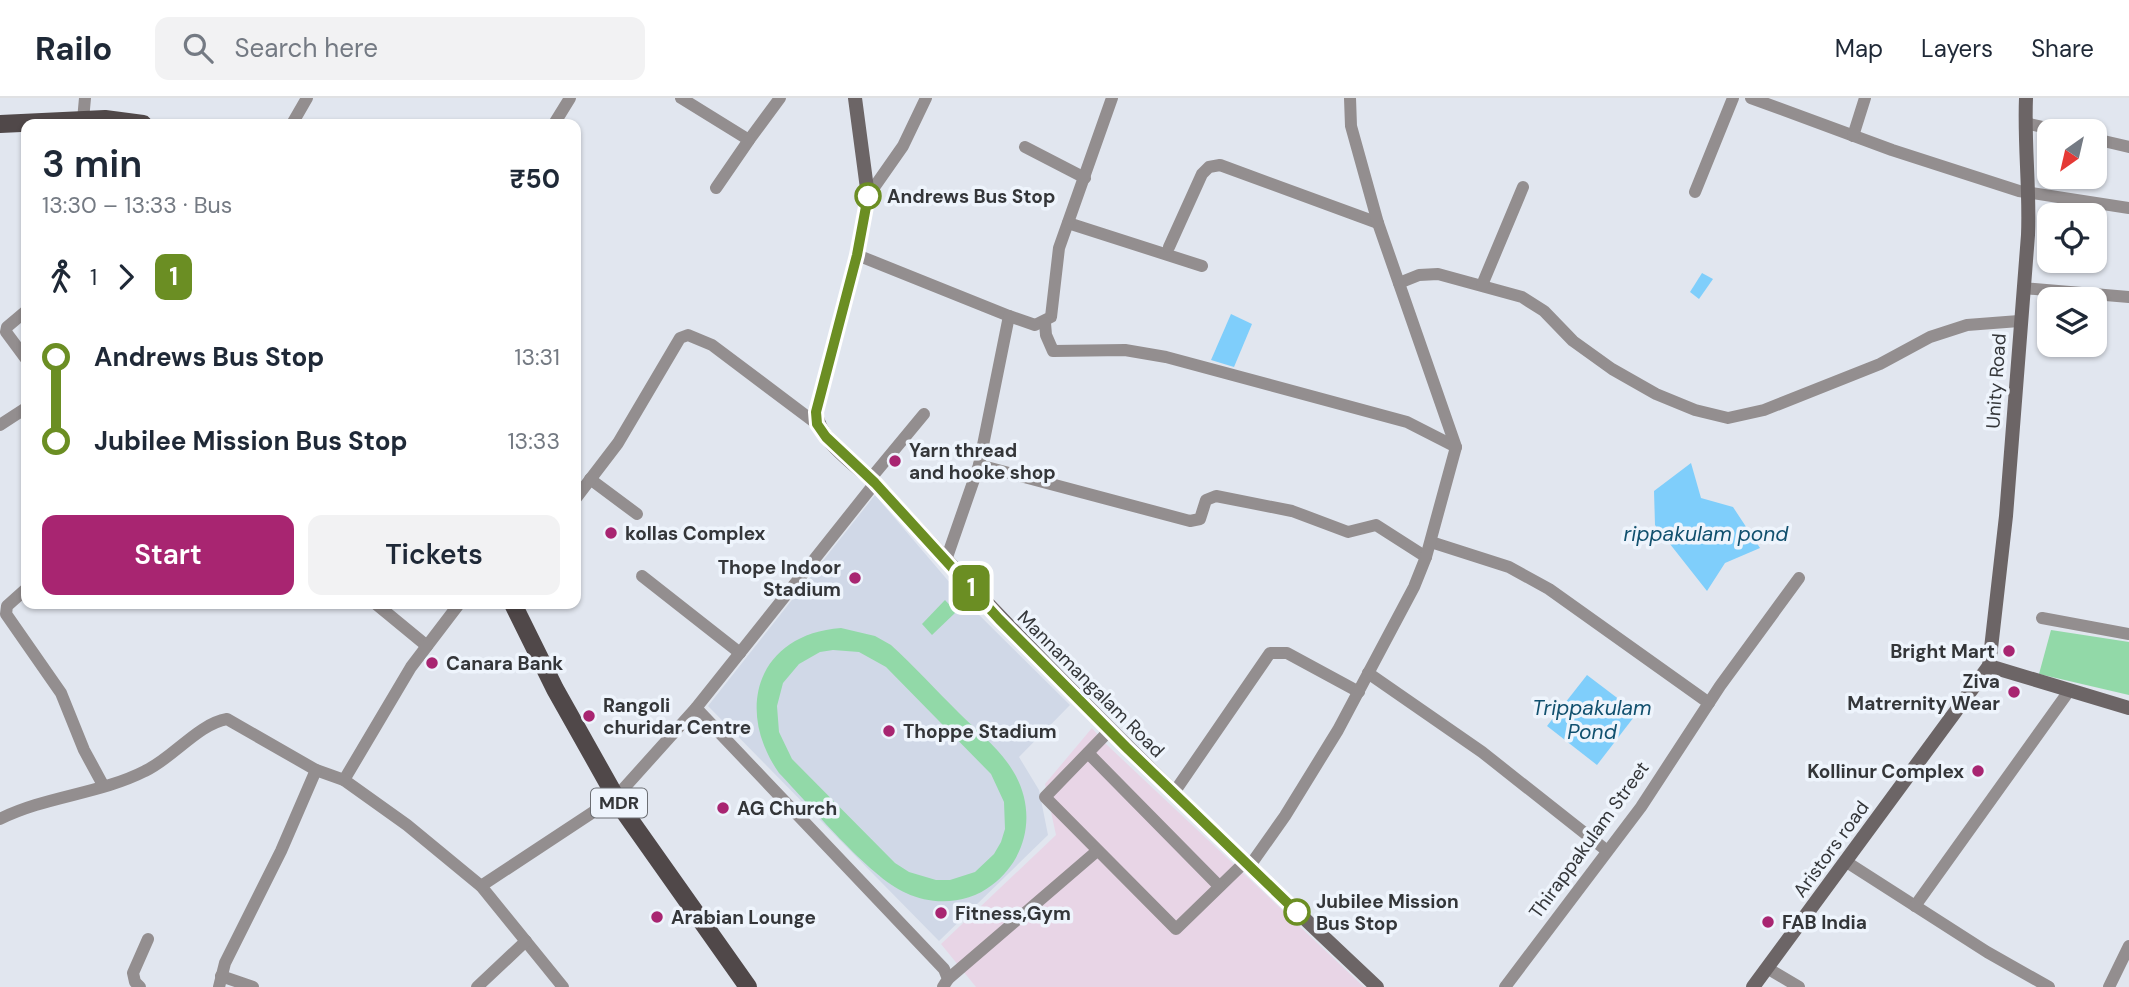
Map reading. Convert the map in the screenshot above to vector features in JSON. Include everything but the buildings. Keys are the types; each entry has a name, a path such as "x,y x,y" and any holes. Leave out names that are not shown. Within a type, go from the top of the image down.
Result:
{"main road":[{"path":"817,424 816,412 857,255 868,196 855,98"},
{"name":"Unity Road","path":"1990,666 2006,516 2030,192 2026,98"},
{"path":"0,124 21,123"},
{"name":"Mannamangalam Road","path":"817,424 826,437 873,480 1110,731 1377,987"},
{"name":"MDR","path":"515,609 555,689 616,797 699,922 748,987"},
{"path":"1990,666 2129,708"},
{"name":"Aristors road","path":"1753,987 1990,666"}],"street":[{"path":"83,119 85,98"},
{"path":"295,119 307,98"},
{"path":"557,119 570,98"},
{"path":"681,98 748,141"},
{"path":"716,188 780,98"},
{"path":"868,196 903,146 926,98"},
{"path":"1112,98 1059,248 1053,305 1045,323 1046,335 1054,351 1125,350 1166,357 1407,422 1457,447"},
{"path":"1110,731 1045,797 1176,929 1219,886 1247,864 1299,794 1359,692 1426,557 1457,447 1378,223 1351,126 1350,98"},
{"path":"1695,192 1733,98"},
{"path":"1751,98 1853,136 2030,192 2129,208"},
{"path":"1853,136 1865,98"},
{"path":"2025,123 2037,126"},
{"path":"2107,142 2129,147"},
{"path":"1025,147 1085,178"},
{"path":"1169,247 1202,174 1209,167 1220,165 1378,223"},
{"path":"1482,285 1523,187"},
{"path":"1068,223 1202,266"},
{"path":"857,255 1009,316 1035,325 1045,323"},
{"path":"1399,283 1419,275 1438,274 1522,297 1544,311 1573,341 1612,369 1656,394 1695,410 1728,418 1764,410 1880,364 1930,337 1967,325 2019,321"},
{"path":"2023,288 2129,298"},
{"path":"21,314 3,325 21,353"},
{"path":"946,560 979,465 1009,316"},
{"path":"581,492 618,443 680,338 688,335 712,345 817,424"},
{"path":"0,425 21,411"},
{"path":"481,886 616,797 696,708 924,414"},
{"path":"979,465 1190,521 1200,519 1206,500 1216,496 1293,511 1348,532 1376,525 1426,557"},
{"path":"590,480 637,514"},
{"path":"1431,542 1509,567 1549,589 1709,703"},
{"path":"642,576 740,653"},
{"name":"Thirappakulam Street","path":"1505,987 1641,807 1709,703 1799,578"},
{"path":"21,593 7,606 6,614 61,693 84,750 103,785"},
{"path":"382,609 427,646"},
{"path":"344,780 427,646 456,609"},
{"path":"2042,618 2129,634"},
{"path":"1173,794 1270,653 1287,653 1359,692"},
{"path":"1368,673 1465,739 1606,850"},
{"path":"1915,906 2069,691"},
{"path":"696,708 944,969 946,983"},
{"path":"3,812 136,776 161,764 214,721 227,719 316,770 344,780 407,825 481,886 563,987"},
{"path":"1088,753 1219,886"},
{"path":"253,987 220,982 316,770"},
{"path":"946,983 1097,850"},
{"path":"1845,861 2049,987"},
{"path":"140,987 135,982 133,973 148,939"},
{"path":"477,987 526,941"},
{"path":"2109,987 2129,946"},
{"path":"1767,968 1798,987"}],"shaded area":[{"name":"Thoppe Stadium","path":"875,495 968,604 1070,705 1019,757 1039,790 1048,835 939,941 708,706"},
{"path":"1092,728 1364,987 976,987 941,944 1056,835 1045,784"}],"green space":[{"path":"945,600 956,612 932,635 922,624"},
{"path":"841,628 875,636 891,645 1008,763 1025,801 1025,832 1014,861 992,885 972,896 950,901 927,900 906,893 891,885 857,856 779,773 765,749 758,724 757,701 762,679 773,660 790,644 813,633","holes":["820,652 859,652 886,667 991,774 1004,802 1005,829 994,854 975,872 950,880 936,880 909,872 895,863 792,759 779,732 777,706 783,683 799,664"]},
{"path":"2051,630 2129,642 2129,695 2039,674"}],"water":[{"path":"1702,273 1713,279 1699,299 1690,292"},
{"path":"1231,314 1252,324 1234,367 1211,360"},
{"name":"rippakulam pond","path":"1691,463 1701,498 1733,507 1760,548 1725,563 1707,591 1655,525 1654,491"},
{"name":"Trippakulam Pond","path":"1587,675 1637,713 1597,765 1547,726"}],"bus line":[{"name":"1","path":"868,196 857,255 816,412 817,424 826,437 875,483 1017,638 1297,912"}],"place":[{"name":"Andrews Bus Stop","path":"868,196"},
{"name":"Yarn thread and hooke shop","path":"895,461"},
{"name":"kollas Complex","path":"611,533"},
{"name":"Thope Indoor Stadium","path":"855,578"},
{"name":"Bright Mart","path":"2009,651"},
{"name":"Canara Bank","path":"432,663"},
{"name":"Ziva Matrernity Wear","path":"2014,692"},
{"name":"Rangoli churidar Centre","path":"589,716"},
{"name":"Thoppe Stadium","path":"889,731"},
{"name":"Kollinur Complex","path":"1978,771"},
{"name":"AG Church","path":"723,808"},
{"name":"Jubilee Mission Bus Stop","path":"1297,912"},
{"name":"Fitness,Gym","path":"941,913"},
{"name":"Arabian Lounge","path":"657,917"},
{"name":"FAB India","path":"1768,922"}]}
